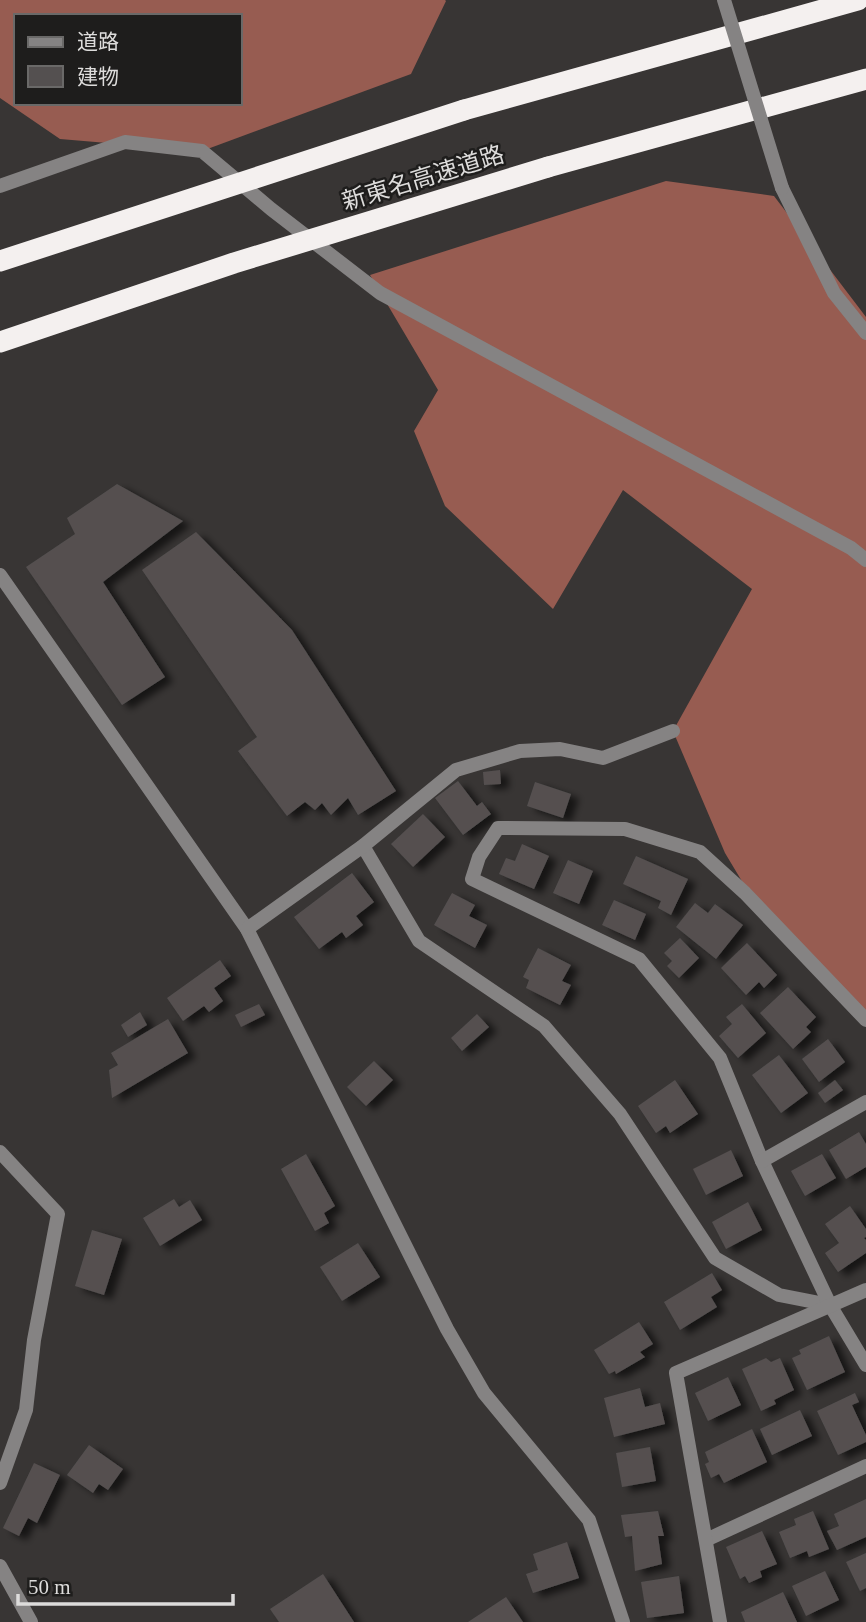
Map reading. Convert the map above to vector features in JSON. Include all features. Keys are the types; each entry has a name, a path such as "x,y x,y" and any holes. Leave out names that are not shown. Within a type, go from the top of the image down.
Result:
{"highway":[{"name":"新東名高速道路","path":"0,261 464,110 858,0"},
{"name":"新東名高速道路","path":"0,342 234,263 548,167 866,79"}],"street":[{"path":"724,0 782,188 834,292 866,332"},
{"path":"0,186 125,142 202,151 271,209 380,293 851,548 866,560"},
{"path":"0,575 247,929 447,1329 484,1392 589,1520 623,1622"},
{"path":"247,929 363,846 456,770 520,751 560,749 603,758 673,731"},
{"path":"866,1020 745,893 700,852 625,830 498,828 479,857 472,879 639,958 720,1058 762,1161 830,1305 866,1364"},
{"path":"363,846 419,941 544,1026 620,1114 715,1258 779,1295 830,1305"},
{"path":"762,1161 866,1102"},
{"path":"0,1152 58,1214 34,1340 26,1410 0,1483"},
{"path":"720,1622 676,1373 866,1290"},
{"path":"706,1540 866,1466"},
{"path":"0,1566 31,1622"}],"shaded area":[{"path":"0,0 446,1 411,74 202,151 60,139 0,98"},
{"path":"666,181 774,196 866,317 866,1023 749,893 725,853 673,731 752,589 623,490 553,609 445,506 414,431 438,390 370,275"}],"building":[{"path":"117,484 183,521 103,582 165,677 122,705 26,567 75,534 67,518"},
{"path":"196,532 292,630 396,791 358,815 348,798 331,815 322,803 315,810 305,802 287,816 238,751 257,737 142,570"},
{"path":"500,770 501,784 484,785 483,772"},
{"path":"458,781 477,806 482,802 491,814 463,835 435,798"},
{"path":"535,782 571,794 563,818 527,806"},
{"path":"423,814 445,837 413,867 391,844"},
{"path":"522,844 549,856 534,889 499,874 506,858 515,861"},
{"path":"636,856 688,879 671,915 658,908 661,901 623,884"},
{"path":"568,860 593,871 579,904 553,893"},
{"path":"352,873 374,902 356,916 363,925 346,938 342,932 319,949 294,917"},
{"path":"452,893 475,905 469,916 487,925 475,948 434,925"},
{"path":"614,900 646,914 635,940 602,925"},
{"path":"695,903 708,913 715,904 743,925 716,959 676,927"},
{"path":"680,938 699,958 679,978 667,966 672,961 664,953"},
{"path":"747,943 777,975 764,988 759,982 746,995 721,968"},
{"path":"538,948 571,965 562,981 571,985 560,1005 526,988 529,980 523,977"},
{"path":"220,960 231,976 214,988 223,1001 209,1012 204,1006 183,1021 167,998"},
{"path":"788,987 816,1017 806,1027 811,1032 793,1049 760,1013"},
{"path":"259,1004 265,1015 241,1027 235,1015"},
{"path":"742,1004 766,1033 738,1058 719,1036 732,1024 726,1017"},
{"path":"140,1012 147,1025 128,1037 121,1025"},
{"path":"477,1014 489,1027 462,1051 451,1038"},
{"path":"168,1019 188,1053 112,1098 109,1070 118,1065 111,1053"},
{"path":"828,1039 845,1062 819,1082 802,1059"},
{"path":"779,1055 808,1093 781,1113 752,1075"},
{"path":"374,1061 393,1080 366,1106 347,1087"},
{"path":"675,1080 698,1114 670,1133 666,1126 656,1133 638,1106"},
{"path":"835,1080 843,1090 825,1103 818,1093"},
{"path":"859,1132 866,1144 866,1167 846,1179 829,1150"},
{"path":"731,1150 743,1176 706,1195 693,1169"},
{"path":"306,1154 335,1206 324,1213 329,1223 315,1231 281,1169"},
{"path":"822,1154 836,1178 805,1196 791,1171"},
{"path":"174,1199 179,1207 190,1200 202,1220 160,1246 143,1218"},
{"path":"748,1202 762,1230 726,1249 712,1222"},
{"path":"850,1206 866,1229 866,1253 838,1272 825,1253 839,1243 825,1224"},
{"path":"92,1230 122,1239 104,1295 75,1286"},
{"path":"358,1243 380,1277 342,1301 320,1267"},
{"path":"712,1273 722,1290 711,1297 717,1307 680,1330 664,1302"},
{"path":"639,1322 653,1344 640,1352 645,1357 616,1374 615,1371 609,1374 594,1350"},
{"path":"829,1336 845,1372 807,1390 792,1358 801,1354 799,1350"},
{"path":"766,1358 771,1362 780,1358 794,1390 774,1400 776,1404 761,1411 742,1369"},
{"path":"728,1377 741,1405 708,1421 695,1393"},
{"path":"640,1388 645,1407 660,1403 665,1424 614,1437 604,1398"},
{"path":"855,1393 859,1402 852,1405 866,1435 866,1442 838,1455 817,1411"},
{"path":"800,1410 812,1436 772,1455 760,1429"},
{"path":"752,1429 767,1462 724,1483 719,1474 711,1478 705,1464 709,1462 705,1452"},
{"path":"89,1445 123,1469 108,1490 99,1484 93,1493 67,1475"},
{"path":"650,1447 656,1481 622,1487 616,1453"},
{"path":"34,1463 60,1475 37,1523 28,1518 19,1536 3,1528"},
{"path":"866,1499 866,1537 837,1550 827,1531 839,1526 834,1514"},
{"path":"658,1511 664,1536 658,1536 662,1564 635,1571 632,1536 625,1537 621,1515"},
{"path":"813,1511 829,1549 809,1557 807,1551 790,1558 779,1532 796,1525 794,1519"},
{"path":"762,1531 777,1564 760,1571 762,1577 749,1583 745,1576 740,1579 726,1547"},
{"path":"567,1542 579,1578 533,1593 526,1574 538,1570 533,1554"},
{"path":"866,1553 866,1588 860,1591 846,1562"},
{"path":"825,1571 839,1600 806,1616 792,1586"},
{"path":"323,1574 354,1622 279,1622 270,1609"},
{"path":"679,1576 684,1613 647,1618 641,1582"},
{"path":"783,1592 797,1622 745,1622 741,1612"},
{"path":"506,1597 523,1622 468,1622"}]}
